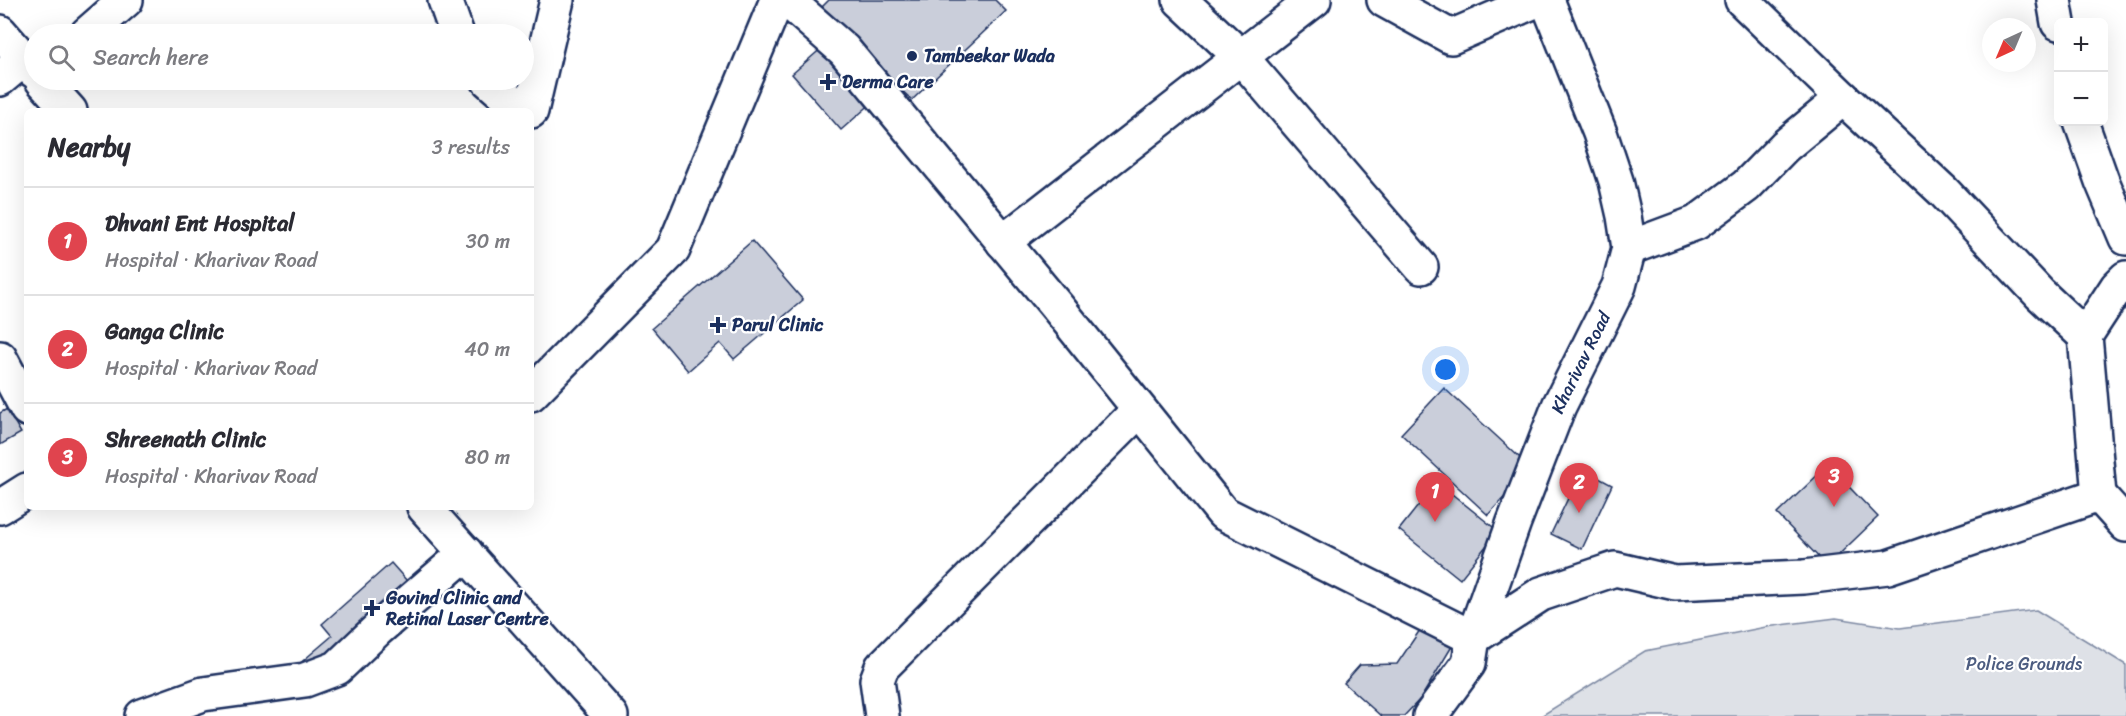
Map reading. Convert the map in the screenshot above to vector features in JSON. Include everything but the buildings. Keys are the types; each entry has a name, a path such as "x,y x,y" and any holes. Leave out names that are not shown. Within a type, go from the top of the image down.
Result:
{"street":[{"path":"98,24 126,0"},
{"path":"445,0 453,24"},
{"path":"532,108 557,0"},
{"path":"534,391 673,250 777,0"},
{"path":"787,0 844,50 1223,513 1473,639 1541,594 1615,569 1675,583 1804,577 1888,567 2099,495"},
{"path":"1180,0 1241,57 1421,267"},
{"path":"1003,242 1314,0"},
{"path":"1384,0 1451,38 1537,0"},
{"name":"Kharivav Road","path":"1430,716 1469,663 1473,639 1514,522 1559,406 1619,286 1629,248 1616,181 1600,133 1547,0"},
{"path":"1742,0 1944,192 2040,294 2085,336"},
{"path":"2054,0 2057,18"},
{"path":"0,32 24,70"},
{"path":"46,90 67,108"},
{"path":"499,90 520,108"},
{"path":"1629,248 1696,223 1746,186 1785,146 1843,98"},
{"path":"2082,126 2126,238"},
{"path":"2126,278 2117,287 2085,336 2099,495 2126,525"},
{"path":"0,358 24,403"},
{"path":"882,716 877,680 882,667 1140,410"},
{"path":"0,507 24,492"},
{"path":"427,510 611,716"},
{"path":"142,716 203,694 305,680 337,668 378,629 466,553"}],"green space":[{"name":"Police Grounds","path":"2036,610 2126,665 2126,716 1541,716 1645,651 1766,627 1836,618 1900,628"}],"place":[{"name":"Tambeekar Wada","path":"912,56"},
{"name":"Derma Care","path":"828,82"},
{"name":"Parul Clinic","path":"718,325"},
{"name":"Shreenath Clinic","path":"1834,507"},
{"name":"Ganga Clinic","path":"1579,513"},
{"name":"Dhvani Ent Hospital","path":"1435,522"},
{"name":"Govind Clinic and Retinal Laser Centre","path":"372,608"}]}
